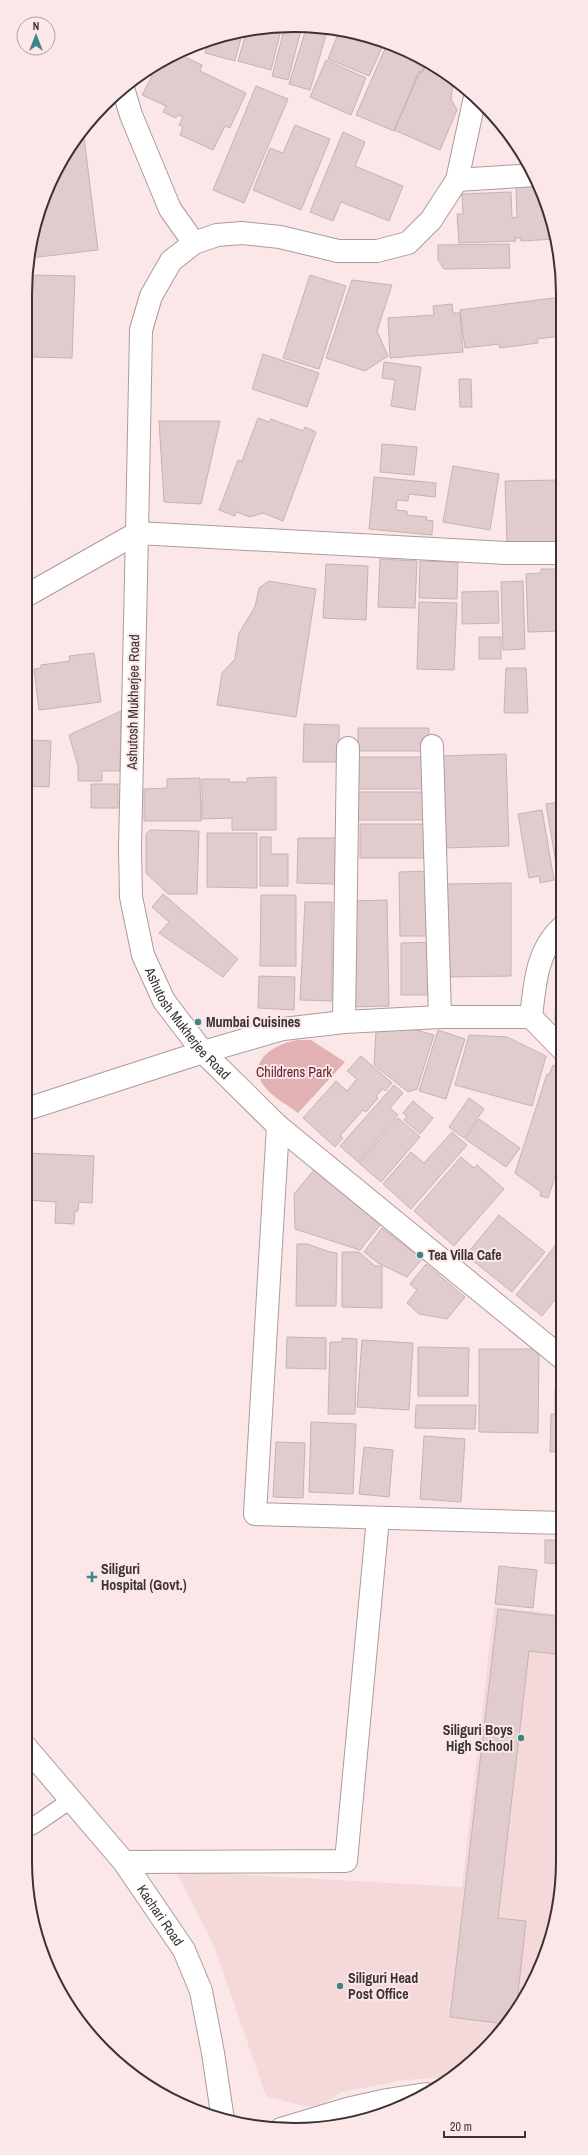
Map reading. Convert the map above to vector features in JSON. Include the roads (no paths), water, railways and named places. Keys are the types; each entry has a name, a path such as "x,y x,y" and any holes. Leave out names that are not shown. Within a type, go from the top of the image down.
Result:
{"street":[{"path":"125,94 131,114 170,209 194,243 217,235 242,233 280,237 338,251 377,252 408,243 431,220 457,180 474,104"},
{"path":"457,180 528,175"},
{"name":"Ashutosh Mukherjee Road","path":"194,243 172,261 151,296 141,330 130,848 131,897 143,955 164,1001 203,1052 278,1126 556,1353"},
{"path":"32,592 137,533 506,553 556,553"},
{"path":"432,746 440,1017"},
{"path":"344,1022 348,748"},
{"path":"531,1017 536,975 545,946 556,934"},
{"path":"32,1107 203,1052 283,1029 344,1022 440,1017 531,1017 556,1043"},
{"path":"278,1126 255,1514 556,1523"},
{"path":"124,1862 346,1861 378,1518"},
{"name":"Kachari Road","path":"32,1754 124,1862 184,1950 201,1991 213,2053 222,2113"},
{"path":"302,2123 347,2109 408,2097"}],"lane":[{"path":"32,1826 72,1800"}],"place":[{"name":"Mumbai Cuisines","path":"198,1022"},
{"name":"Tea Villa Cafe","path":"420,1255"},
{"name":"Siliguri Hospital (Govt.)","path":"92,1577"},
{"name":"Siliguri Boys High School","path":"521,1738"},
{"name":"Siliguri Head Post Office","path":"340,1986"}],"park label":[{"name":"Childrens Park","path":"294,1072"}]}
